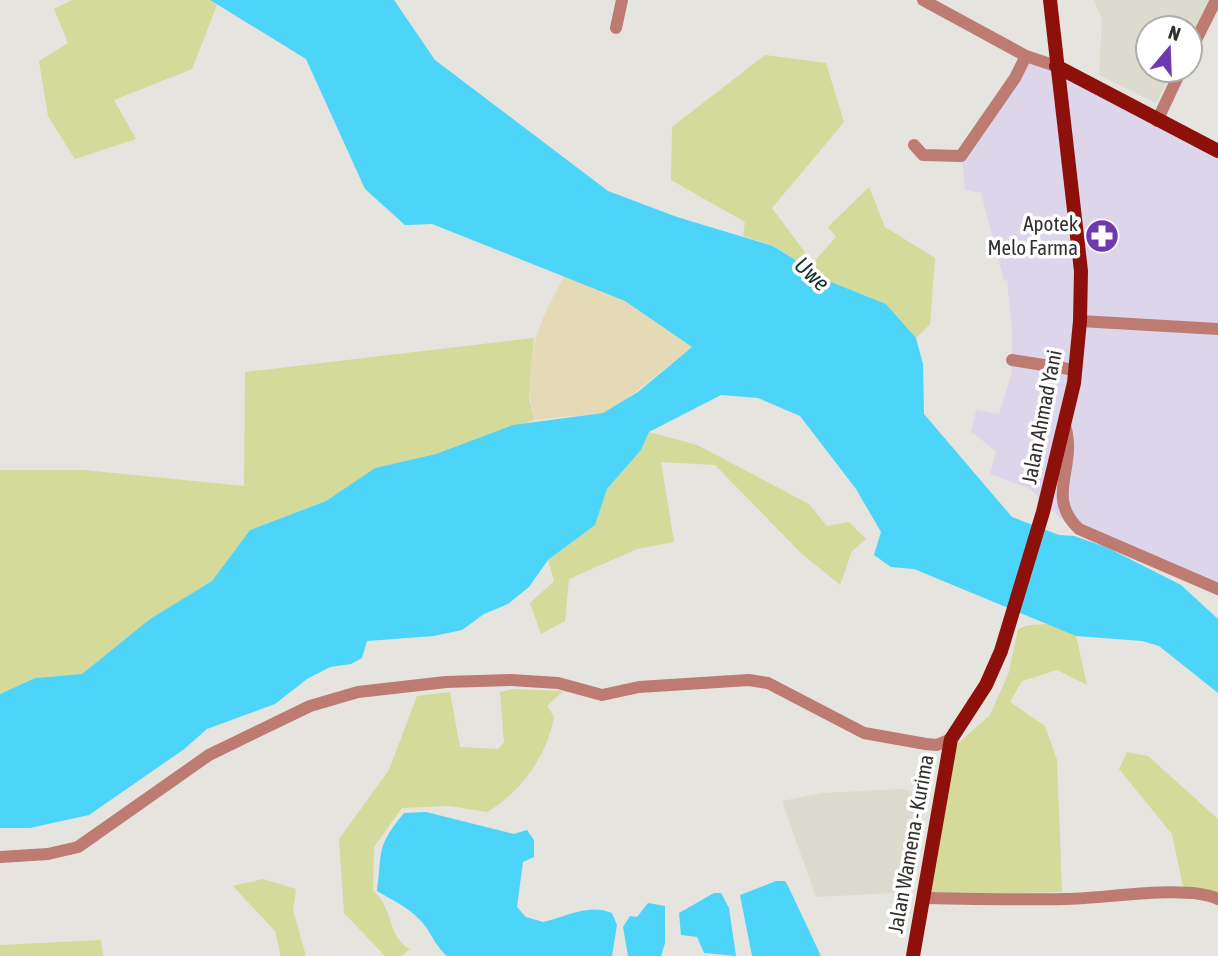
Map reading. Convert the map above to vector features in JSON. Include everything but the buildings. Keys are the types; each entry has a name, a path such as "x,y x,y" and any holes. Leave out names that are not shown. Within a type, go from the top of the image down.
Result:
{"main road":[{"name":"Jalan Ahmad Yani","path":"951,740 986,685 1001,651 1043,512 1065,426 1075,370 1081,271 1050,0"},
{"path":"1056,66 1218,151"},
{"name":"Jalan Wamena - Kurima","path":"913,956 951,740"}],"street":[{"path":"616,28 622,0"},
{"path":"923,0 1026,56 1056,66"},
{"path":"1204,24 1216,0"},
{"path":"914,145 923,155 961,156 1015,78 1026,56"},
{"path":"1157,121 1174,84"},
{"path":"1080,321 1218,328"},
{"path":"1012,360 1075,370"},
{"path":"1065,426 1067,461 1061,503 1065,516 1079,529 1218,589"},
{"path":"0,857 48,855 78,847 209,755 310,706 358,692 446,682 511,680 558,683 602,695 639,687 749,680 768,683 864,733 937,745 951,740"},
{"path":"925,898 1063,899 1202,894 1218,899"}],"shaded area":[{"path":"1094,0 1209,0 1202,14 1134,14 1134,84 1166,84 1156,103 1099,75 1102,19"},
{"path":"1030,58 1218,157 1218,592 1068,525 1030,489 990,474 996,451 971,432 976,410 999,414 1012,372 1012,329 1007,280 1004,281 981,193 965,190 962,159"},
{"path":"901,789 926,794 910,892 816,897 782,801 823,793"}],"green space":[{"path":"72,0 210,0 217,5 192,69 114,100 136,139 75,159 48,116 39,61 68,43 54,9"},
{"path":"765,55 826,63 844,122 772,208 813,263 836,237 828,227 869,187 885,227 935,258 930,324 916,338 886,304 831,282 774,246 743,236 745,222 671,180 672,127"},
{"path":"534,338 529,398 534,420 436,454 375,468 326,501 250,530 212,581 150,619 82,674 35,678 0,694 0,470 84,470 244,486 245,372"},
{"path":"649,432 697,445 809,504 827,526 849,522 866,539 852,551 840,585 801,553 715,465 661,462 674,542 637,549 569,579 565,621 541,634 530,603 554,581 548,560 595,525 607,489 641,450"},
{"path":"1049,624 1076,636 1087,685 1057,670 1022,681 1010,702 1045,726 1057,760 1062,892 928,895 955,746 990,715 1009,672 1018,629 1029,625"},
{"path":"514,689 563,691 547,706 554,717 551,731 531,772 511,794 487,812 450,806 402,808 374,847 373,891 384,905 397,937 410,949 401,956 385,956 344,913 339,839 389,770 417,696 450,692 460,747 498,749 504,742 500,692"},
{"path":"1127,752 1148,756 1218,819 1218,898 1185,896 1172,834 1119,769"},
{"path":"263,879 296,889 293,910 306,956 281,956 275,931 233,886"},
{"path":"101,940 103,956 0,956 0,945"}],"sand":[{"path":"565,276 625,301 692,347 615,408 603,413 534,420 530,381 534,345 546,311"}],"water":[{"name":"Uwe","path":"210,0 394,0 435,60 608,191 677,217 773,246 831,282 886,304 916,338 923,364 924,414 1012,517 1059,535 1074,536 1106,547 1181,585 1218,619 1218,693 1159,646 1142,641 1076,636 914,569 891,567 874,555 881,532 856,489 800,416 758,398 721,395 649,432 641,450 607,489 595,525 548,560 529,587 508,604 484,614 462,630 434,636 367,641 362,658 351,664 330,667 307,679 275,704 207,729 183,750 89,815 30,828 0,828 0,694 35,678 82,674 150,619 212,581 250,530 326,501 375,468 436,454 513,425 603,413 638,392 692,347 625,301 432,224 405,225 365,189 306,59"},
{"path":"426,812 514,834 527,830 534,840 534,857 523,862 517,907 526,917 543,922 586,910 612,913 617,925 612,956 447,956 415,915 377,891 382,850 388,834 404,813"},
{"path":"776,881 785,881 788,886 821,956 752,956 740,895"},
{"path":"714,893 721,893 729,908 736,956 704,953 697,937 681,935 679,913"},
{"path":"648,903 665,906 665,943 661,956 628,956 623,927 630,916 637,917"}],"place":[{"name":"Apotek Melo Farma","path":"1102,236"}]}
